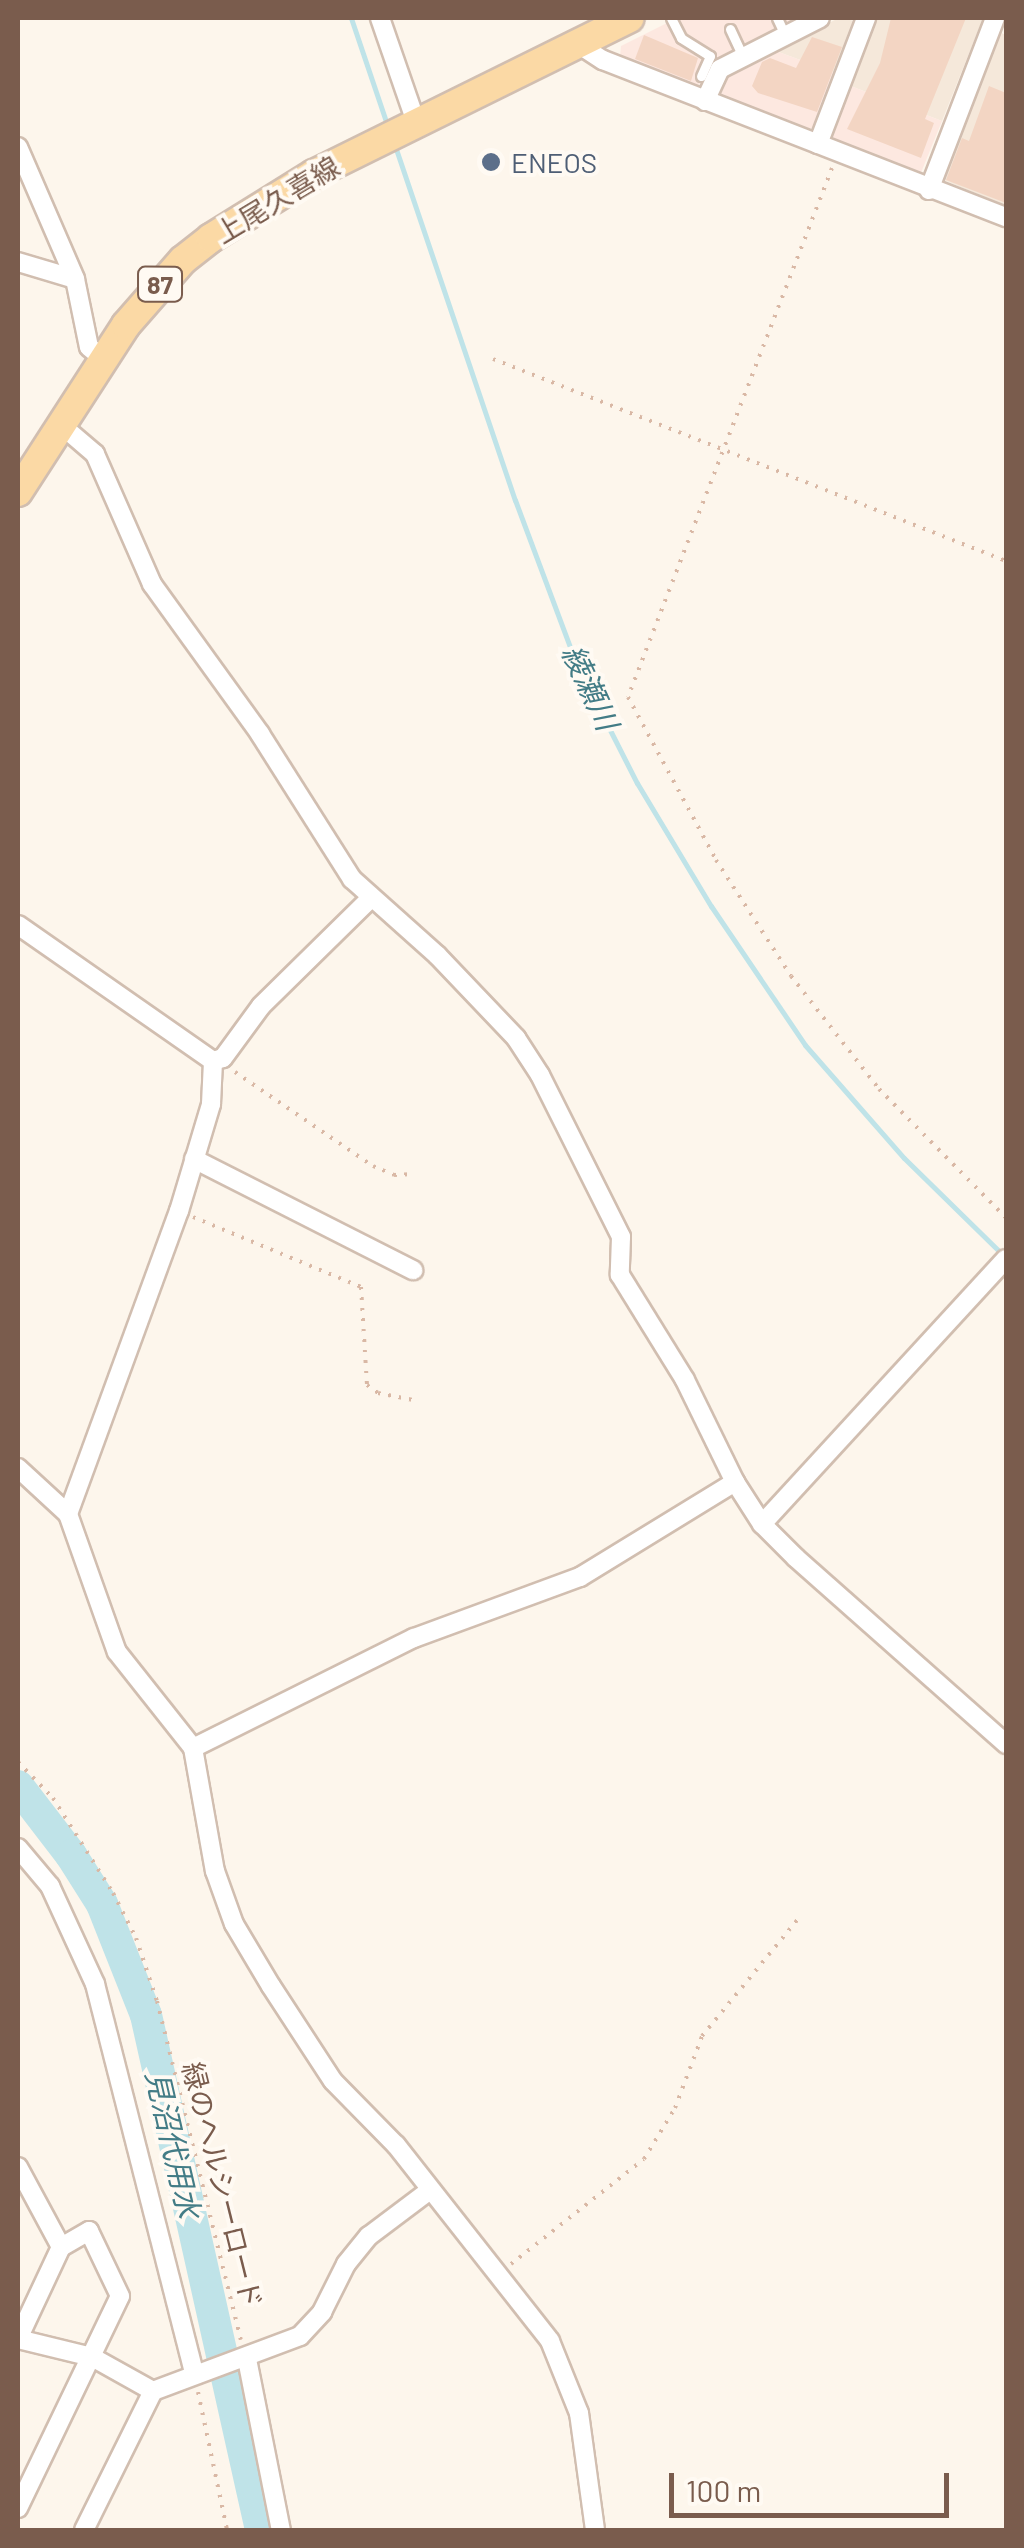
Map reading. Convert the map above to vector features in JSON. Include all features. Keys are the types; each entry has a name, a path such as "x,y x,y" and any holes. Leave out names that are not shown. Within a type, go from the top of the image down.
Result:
{"main road":[{"name":"上尾久喜線","path":"18,492 102,358 155,290 211,238 276,195 368,146 629,18"}],"street":[{"path":"380,18 414,123"},
{"path":"705,102 720,69 820,18"},
{"path":"818,144 866,18"},
{"path":"930,190 998,24"},
{"path":"578,44 603,60 705,102 1006,217"},
{"path":"18,147 75,279 89,347 102,358"},
{"path":"18,262 75,279"},
{"path":"60,424 95,454 152,584 218,672 352,879 437,955 516,1038 540,1076 621,1236 620,1275 685,1380 735,1482 762,1524 1006,1744"},
{"path":"68,1514 179,1211 211,1104 218,1060 260,1006 370,899"},
{"path":"18,925 218,1060"},
{"path":"194,1159 414,1270"},
{"path":"762,1524 1006,1259"},
{"path":"18,1468 68,1514 117,1652 194,1748 215,1871 234,1924 333,2082 396,2145 550,2340 579,2413 596,2530"},
{"path":"194,1748 414,1638 580,1577 735,1482"},
{"path":"18,1848 50,1886 95,1984 194,2373"},
{"path":"18,2169 61,2246"},
{"path":"84,2530 153,2391 194,2373 242,2361 300,2336 322,2312 346,2264 369,2236 430,2190"},
{"path":"18,2508 92,2357 120,2296 89,2231 61,2246 18,2339 92,2357 153,2391"},
{"path":"242,2361 281,2530"}],"lane":[{"path":"672,18 680,38 710,56 701,76"},
{"path":"777,18 786,36"},
{"path":"730,29 743,58"}],"path":[{"path":"837,152 628,697 716,860 792,976 878,1089 1006,1218"},
{"path":"492,359 1006,561"},
{"path":"218,1060 373,1166 394,1175 414,1174"},
{"path":"179,1211 361,1286 367,1385 378,1392 418,1401"},
{"name":"緑のヘルシーロード","path":"18,1762 53,1798 113,1893 136,1938 157,2001 242,2361"},
{"path":"499,2273 644,2160 675,2108 702,2036 798,1919"},
{"path":"194,2373 227,2530"}],"shaded area":[{"path":"677,18 801,18 713,62 704,82 696,86 620,57 621,46"},
{"path":"839,18 855,21 836,73 773,50"},
{"path":"874,18 983,18 942,121 848,85"},
{"path":"996,31 1006,35 1006,206 939,178"},
{"path":"773,50 836,73 816,127 806,130 717,95 727,74"},
{"path":"848,85 942,121 920,175 834,141 830,133"}],"building":[{"path":"891,18 966,18 925,119 934,123 921,158 847,129 880,63"},
{"path":"644,35 698,58 691,81 635,59"},
{"path":"812,37 842,47 817,112 758,93 752,86 762,62 770,58 796,68"},
{"path":"989,86 1006,93 1006,203 946,180 962,138 969,141"}],"waterway":[{"name":"綾瀬川","path":"351,18 388,127"},
{"name":"綾瀬川","path":"395,146 515,500 576,663 637,783 711,906 805,1045 904,1158 1004,1256"},
{"name":"見沼代用水","path":"18,1786 71,1855 102,1904 146,2015 261,2530"}],"place":[{"name":"ENEOS","path":"491,162"}]}
